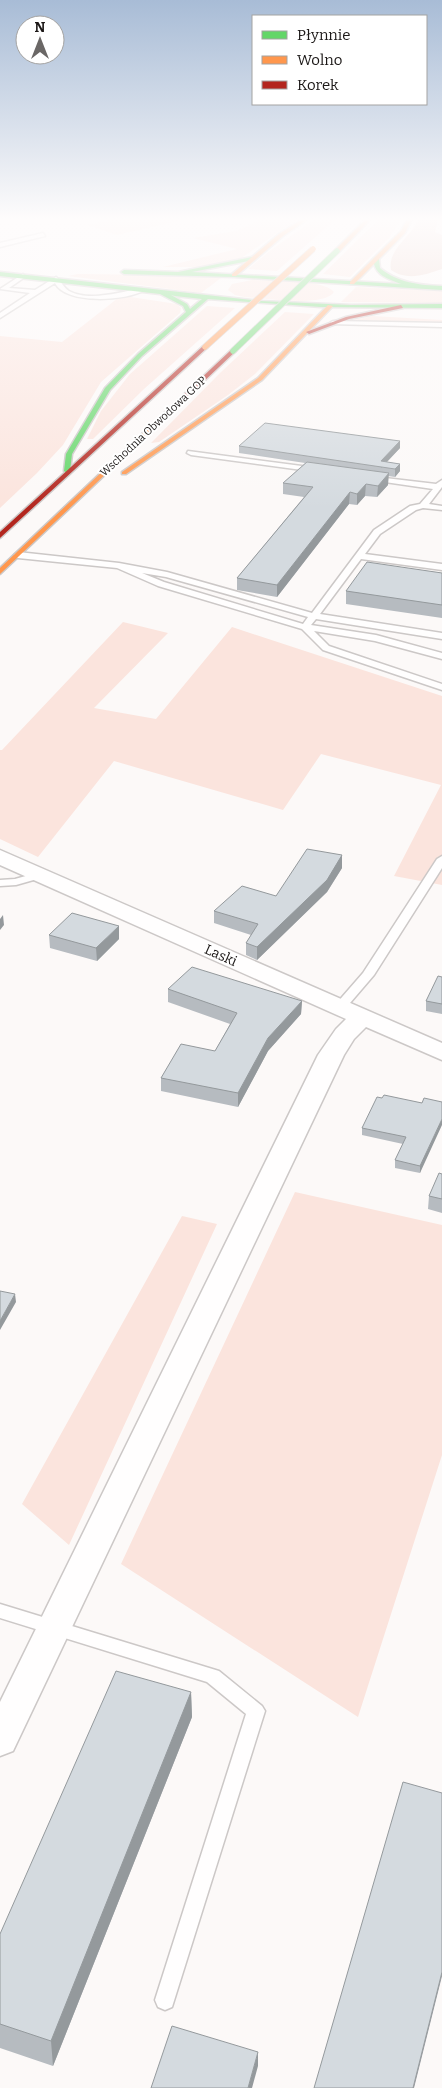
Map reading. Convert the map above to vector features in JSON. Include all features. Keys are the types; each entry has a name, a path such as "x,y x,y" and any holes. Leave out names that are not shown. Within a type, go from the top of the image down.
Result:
{"main road":[{"path":"66,475 70,454 107,389 140,355 188,314"},
{"name":"Wschodnia Obwodowa GOP","path":"0,536 241,314"},
{"name":"Wschodnia Obwodowa GOP","path":"0,572 271,314"},
{"path":"76,499 123,473 235,398 260,379 322,314"},
{"path":"305,333 333,323 369,314"}],"street":[{"name":"Laski","path":"0,857 442,1052"},
{"path":"0,1740 331,1055 345,1034 351,1012"}],"lane":[{"path":"333,323 442,325"},
{"path":"190,453 325,472"},
{"path":"363,477 440,484"},
{"path":"423,506 440,484"},
{"path":"305,627 377,532 413,508 423,506 442,508"},
{"path":"18,555 119,566 167,575 314,616 442,636"},
{"path":"359,556 442,567"},
{"path":"119,566 161,584 305,627 376,638 442,656"},
{"path":"305,627 326,648 442,687"},
{"path":"351,1012 368,975 433,876 442,859"},
{"path":"0,883 16,882 40,875"},
{"path":"0,1611 213,1676 256,1711 165,2000"}],"shaded area":[{"path":"97,314 178,314 101,382 63,445 0,508 0,336 62,342"},
{"path":"197,314 228,314 144,389 93,439 87,439 101,411 130,374"},
{"path":"282,314 314,314 255,374 228,395 159,442 151,443 220,373"},
{"path":"372,316 442,320 442,324 349,321"},
{"path":"123,622 168,633 94,708 156,719 232,627 442,696 442,885 394,876 441,785 321,754 283,810 114,761 38,857 0,839 0,750"},
{"path":"295,1192 442,1225 442,1455 358,1717 121,1564"},
{"path":"182,1216 217,1224 69,1545 22,1504"}],"building":[{"path":"265,423 400,441 381,461 400,464 395,469 239,446"},
{"path":"307,462 389,473 378,486 366,484 357,494 350,492 277,585 237,578 313,487 283,483"},
{"path":"367,562 442,573 442,605 346,591"},
{"path":"307,849 342,855 327,880 257,947 246,943 258,924 214,911 242,886 276,896"},
{"path":"72,913 119,926 96,948 49,935"},
{"path":"192,967 302,1001 268,1038 238,1093 161,1078 181,1044 215,1051 237,1013 168,989"},
{"path":"438,976 442,977 442,1004 426,1001"},
{"path":"384,1095 422,1103 424,1098 442,1102 442,1119 420,1166 395,1160 406,1137 362,1128 377,1097 382,1098"},
{"path":"439,1173 442,1174 442,1199 429,1196"},
{"path":"0,1291 15,1294 0,1321"},
{"path":"116,1671 191,1692 51,2041 0,2024 0,1934"},
{"path":"403,1782 442,1793 442,1972 413,2088 314,2088"},
{"path":"172,2026 258,2052 248,2088 151,2088"}],"traffic: fast":[{"path":"67,471 69,454 107,389 140,355 187,314"},
{"path":"233,351 271,314"}],"traffic: slow":[{"path":"205,347 241,314"},
{"path":"124,473 260,379 322,314"},
{"path":"0,572 163,417"}],"traffic: jam":[{"path":"309,332 348,318 365,314"},
{"path":"0,536 205,347"},
{"path":"163,417 233,351"}]}
